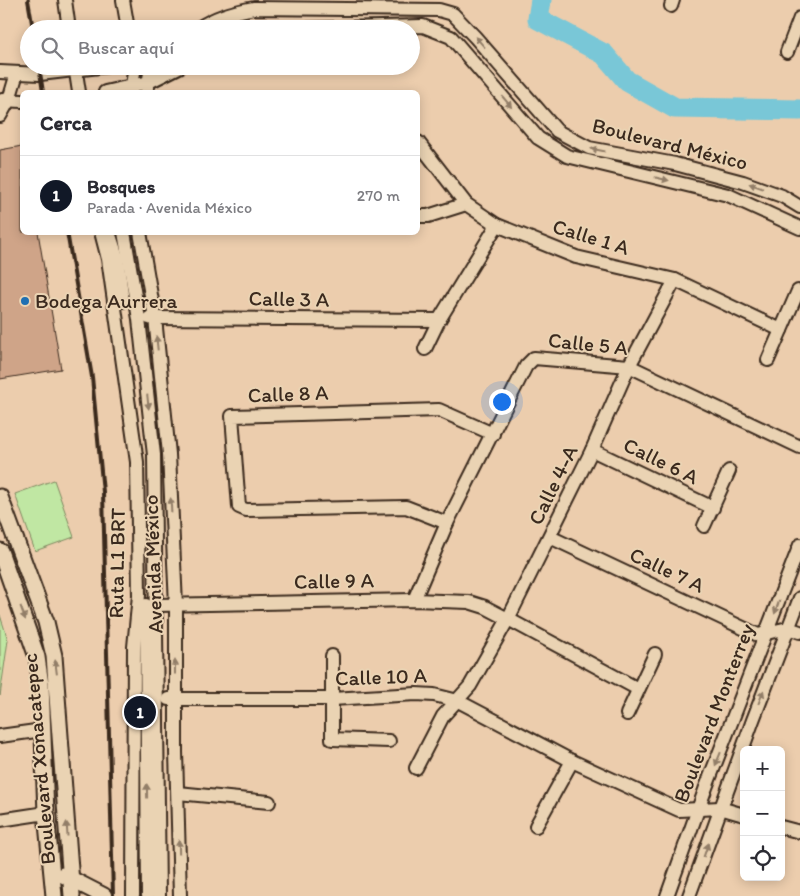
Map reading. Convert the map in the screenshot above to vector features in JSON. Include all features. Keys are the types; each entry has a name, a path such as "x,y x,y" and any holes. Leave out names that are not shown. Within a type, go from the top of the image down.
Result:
{"main road":[{"name":"Boulevard Xonacatepec","path":"0,496 46,622 54,656 70,878"},
{"name":"Boulevard Xonacatepec","path":"0,551 37,657 43,730 46,813 52,870 104,896"},
{"path":"52,870 54,896"},
{"path":"70,878 72,896"}],"street":[{"path":"65,0 68,20"},
{"path":"72,0 75,20"},
{"path":"123,0 126,20"},
{"name":"Boulevard México","path":"212,20 219,16 254,8 439,10 453,14 557,131 589,148 674,164 743,182 782,196 800,206"},
{"path":"787,52 800,18"},
{"name":"Boulevard México","path":"420,26 438,30 452,37 538,138 567,156 728,195 800,228"},
{"path":"0,72 20,73"},
{"path":"0,116 17,73"},
{"path":"79,75 79,90"},
{"path":"81,75 85,90"},
{"path":"134,75 132,90 148,87 167,75"},
{"path":"5,100 20,101"},
{"name":"Calle 1 A","path":"420,145 466,204 497,225 576,257 675,280 781,330"},
{"path":"420,216 428,216 466,204"},
{"path":"425,350 438,320 497,225"},
{"name":"Ruta L1 BRT","path":"102,235 108,259 136,462 139,595 134,648 133,896"},
{"name":"Ruta L1 BRT","path":"110,235 117,257 144,461 148,896"},
{"name":"Avenida México","path":"125,235 139,319 154,455 159,896"},
{"name":"Avenida México","path":"141,235 155,318 168,454 176,605 175,699 180,896"},
{"name":"Calle 4-A","path":"416,768 443,716 470,686 508,619 592,450 630,366 675,280"},
{"path":"768,360 798,290"},
{"name":"Calle 3 A","path":"139,319 438,320"},
{"name":"Calle 5 A","path":"414,600 447,523 526,366 534,358 630,366 800,447"},
{"name":"Calle 8 A","path":"447,523 406,506 246,510 239,507 232,416 439,410 493,434"},
{"name":"Calle 6 A","path":"592,450 713,508"},
{"path":"704,526 729,471"},
{"name":"Calle 7 A","path":"550,537 758,635 767,633"},
{"name":"Boulevard Monterrey","path":"667,896 698,809 800,545"},
{"name":"Boulevard Monterrey","path":"690,896 720,808 794,630 800,598"},
{"name":"Calle 9 A","path":"157,605 414,600 470,602 485,607 508,619 638,690"},
{"path":"767,633 794,630"},
{"path":"627,714 655,654"},
{"path":"332,656 332,739 389,741"},
{"name":"Calle 10 A","path":"158,699 332,699 416,694 434,695 458,701 572,761 679,810 720,808 740,814"},
{"path":"0,736 43,730"},
{"path":"536,826 572,761"},
{"path":"178,794 269,802"},
{"path":"0,820 46,813"},
{"path":"785,828 800,832"}],"green space":[{"path":"54,480 74,537 35,551 15,494"},
{"path":"0,615 8,640 0,696"}],"building":[{"name":"Bodega Aurrera","path":"20,146 20,235 39,235 61,369 0,379 0,150"}],"waterway":[{"path":"541,0 538,19 604,54 627,81 675,108 800,110"}],"railway":[{"path":"28,0 31,20"},
{"path":"40,75 43,90"},
{"path":"68,235 92,377 103,492 113,896"}],"place":[{"name":"Bodega Aurrera","path":"25,301"},
{"name":"Bosques","path":"140,712"}]}
